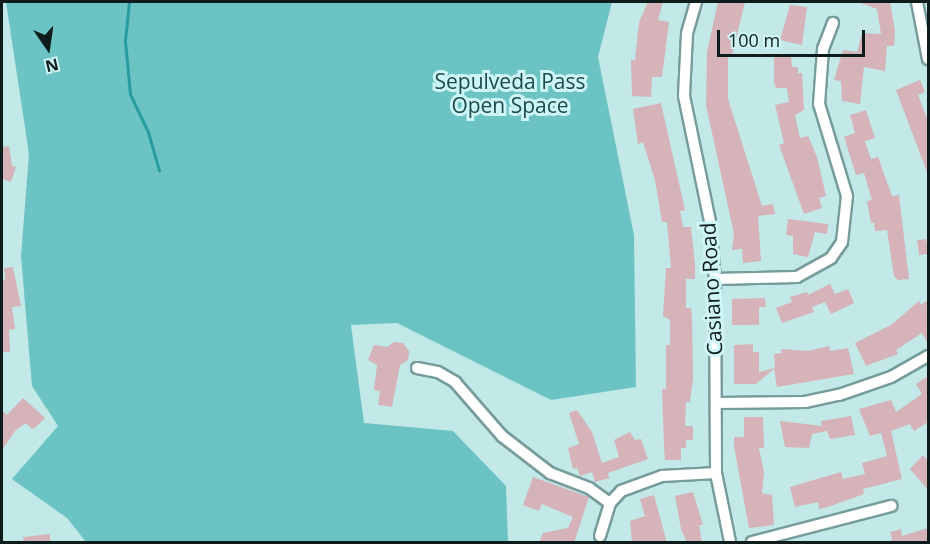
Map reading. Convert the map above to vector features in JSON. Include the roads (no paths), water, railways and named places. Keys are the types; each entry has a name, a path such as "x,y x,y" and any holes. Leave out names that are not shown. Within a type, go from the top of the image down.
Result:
{"street":[{"name":"Casiano Road","path":"696,2 687,34 684,96 710,222 715,279 716,473 730,543"},
{"path":"916,2 928,59"},
{"path":"715,279 797,277 831,258 842,242 847,196 819,104 823,49 833,23"},
{"path":"716,403 805,402 838,395 891,377 928,356"},
{"path":"417,368 438,372 456,382 502,436 550,473 589,488 610,503"},
{"path":"600,536 610,503 621,490 638,482 716,473"},
{"path":"752,543 891,506"}],"waterway":[{"path":"129,2 125,41 130,94 148,132 159,170"}],"park label":[{"name":"Sepulveda Pass Open Space","path":"510,93"}]}
